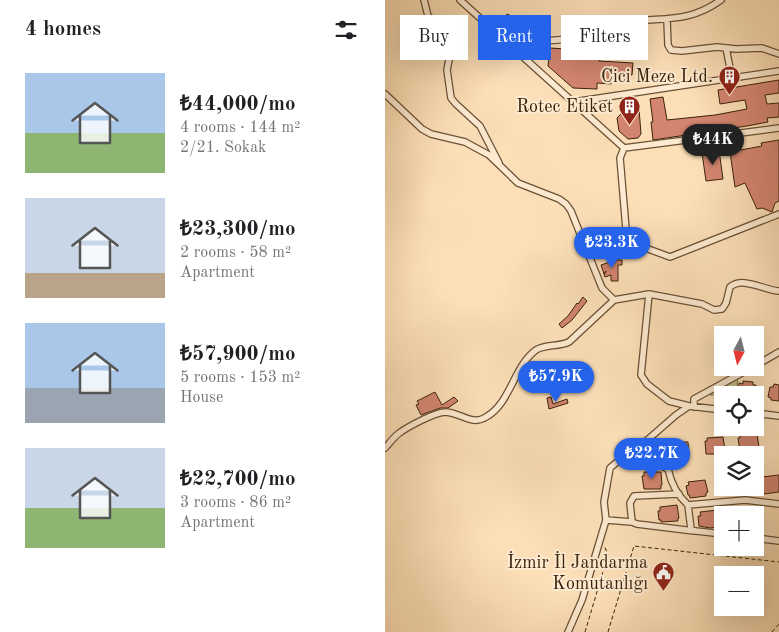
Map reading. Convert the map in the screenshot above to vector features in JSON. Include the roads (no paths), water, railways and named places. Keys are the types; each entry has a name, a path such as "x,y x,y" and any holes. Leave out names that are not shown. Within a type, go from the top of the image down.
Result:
{"street":[{"path":"424,0 428,16 445,30 449,39 451,49 447,70 451,98 480,126 501,167"},
{"path":"460,0 478,16"},
{"path":"551,40 584,36 617,24 646,20 667,20 700,13 721,0"},
{"path":"667,20 668,44 671,50 682,51 717,47 762,48 779,54"},
{"path":"726,48 732,78"},
{"path":"527,60 624,148 779,128"},
{"path":"573,102 779,71"},
{"path":"385,94 421,129 431,134 465,142 489,156 518,183 559,199 566,204 571,211 602,288 614,300"},
{"path":"624,148 621,158 626,229 624,240 670,258 779,214"},
{"path":"385,448 402,431 441,413 449,412 466,419 476,420 488,416 501,403 519,371 531,355 542,347 561,346 569,342 614,300 649,294 702,304 714,310 722,309 727,303 730,287 739,282 745,282 769,291 779,291"},
{"path":"649,294 641,375 647,384 669,401 691,407 714,409"},
{"path":"764,361 779,352"},
{"path":"569,632 582,600 606,520 604,502 610,468 638,444 645,442 676,415 691,407 694,399 736,376"},
{"path":"764,414 779,416"},
{"path":"645,442 644,448 652,462 668,469 681,499 688,505 745,500 779,504"},
{"path":"632,522 630,503 634,496 679,494"},
{"path":"688,505 689,527 696,531"},
{"path":"606,520 714,533"},
{"path":"764,539 779,541"}],"place":[{"name":"Cici Meze Ltd.","path":"729,95"},
{"name":"Rotec Etiket","path":"629,125"},
{"name":"İzmir İl Jandarma Komutanlığı","path":"664,591"}]}
